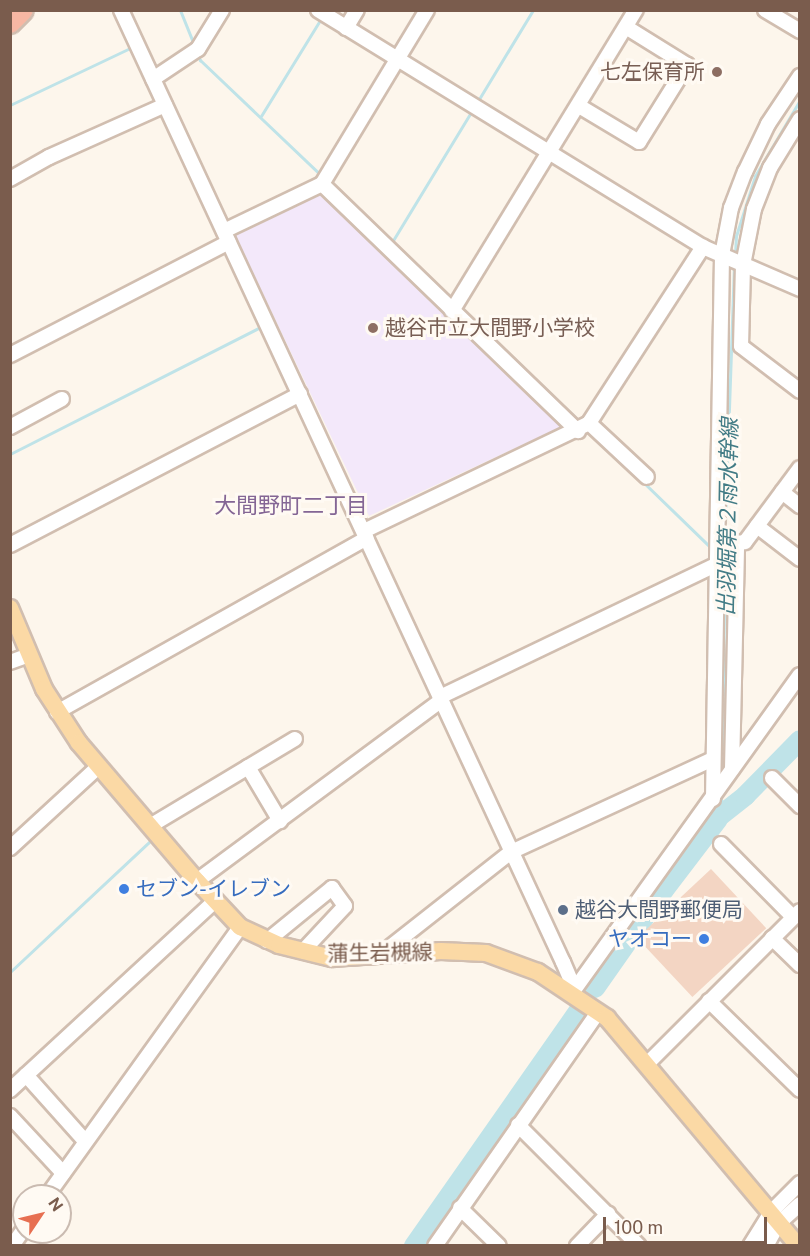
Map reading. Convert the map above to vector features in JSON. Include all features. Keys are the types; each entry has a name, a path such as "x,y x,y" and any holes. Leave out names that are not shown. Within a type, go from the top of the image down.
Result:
{"highway":[{"path":"10,23 23,10"}],"main road":[{"name":"蒲生岩槻線","path":"10,608 29,656 57,712 98,767 240,927 267,941 332,958 441,951 486,953 538,972 607,1018 798,1245"}],"street":[{"path":"122,10 571,981 571,992"},
{"path":"153,79 198,49 222,10"},
{"path":"318,10 550,155 703,247 800,289"},
{"path":"346,28 357,10"},
{"path":"10,355 322,184 427,10"},
{"path":"452,311 550,155 636,10"},
{"path":"765,10 800,31"},
{"path":"579,106 639,142 687,65 627,27"},
{"path":"713,799 722,255 731,208 745,172 768,124 800,76"},
{"path":"10,179 49,157 165,105"},
{"path":"798,125 770,168 761,190 747,240 743,265 741,346 800,391"},
{"path":"322,184 452,311 584,427 646,477"},
{"path":"57,712 366,535 584,427 703,247"},
{"path":"10,545 300,394"},
{"path":"10,427 62,399"},
{"path":"732,770 737,543 745,542 800,468"},
{"path":"782,492 800,506"},
{"path":"757,526 800,559"},
{"path":"197,881 441,699 716,565"},
{"path":"10,662 29,656"},
{"path":"571,992 713,799 800,675"},
{"path":"150,826 295,739"},
{"path":"380,955 511,852 713,759"},
{"path":"10,848 98,767"},
{"path":"248,767 280,821"},
{"path":"772,778 800,806"},
{"path":"647,1064 796,914 721,844"},
{"path":"267,941 332,888 345,906 303,951"},
{"path":"10,1090 215,901"},
{"path":"55,1184 240,927"},
{"path":"772,938 800,965"},
{"path":"709,1001 800,1090"},
{"path":"435,1245 598,1012"},
{"path":"26,1075 85,1141"},
{"path":"10,1116 63,1173"},
{"path":"518,1125 639,1245"},
{"path":"750,1245 775,1218 800,1183"},
{"path":"766,1245 775,1218 800,1204"},
{"path":"460,1208 499,1245"},
{"path":"577,1245 608,1214"}],"shaded area":[{"name":"越谷市立大間野小学校","path":"322,188 565,425 369,516 233,231"}],"building":[{"path":"711,869 766,928 692,997 637,938"}],"waterway":[{"path":"180,10 195,47"},
{"path":"476,104 533,10"},
{"path":"261,116 322,17"},
{"path":"10,105 134,46"},
{"path":"197,53 200,60 322,176"},
{"name":"出羽堀第２雨水幹線","path":"735,255 736,236 755,176 800,100"},
{"path":"392,242 473,109"},
{"path":"403,253 453,300"},
{"name":"出羽堀第２雨水幹線","path":"722,767 725,523 734,267"},
{"path":"460,307 581,423"},
{"path":"10,454 264,325"},
{"path":"642,481 710,547 714,547"},
{"path":"721,815 745,796 800,740"},
{"name":"出羽堀第２雨水幹線","path":"721,796 721,815"},
{"path":"595,988 664,890 718,819"},
{"path":"10,972 150,841"},
{"path":"414,1246 579,1010"}],"place":[{"name":"七左保育所","path":"717,72"},
{"name":"越谷市立大間野小学校","path":"373,328"},
{"name":"セブン-イレブン","path":"124,889"},
{"name":"越谷大間野郵便局","path":"563,910"},
{"name":"ヤオコー","path":"704,939"}],"district":[{"name":"大間野町二丁目","path":"291,506"}]}
